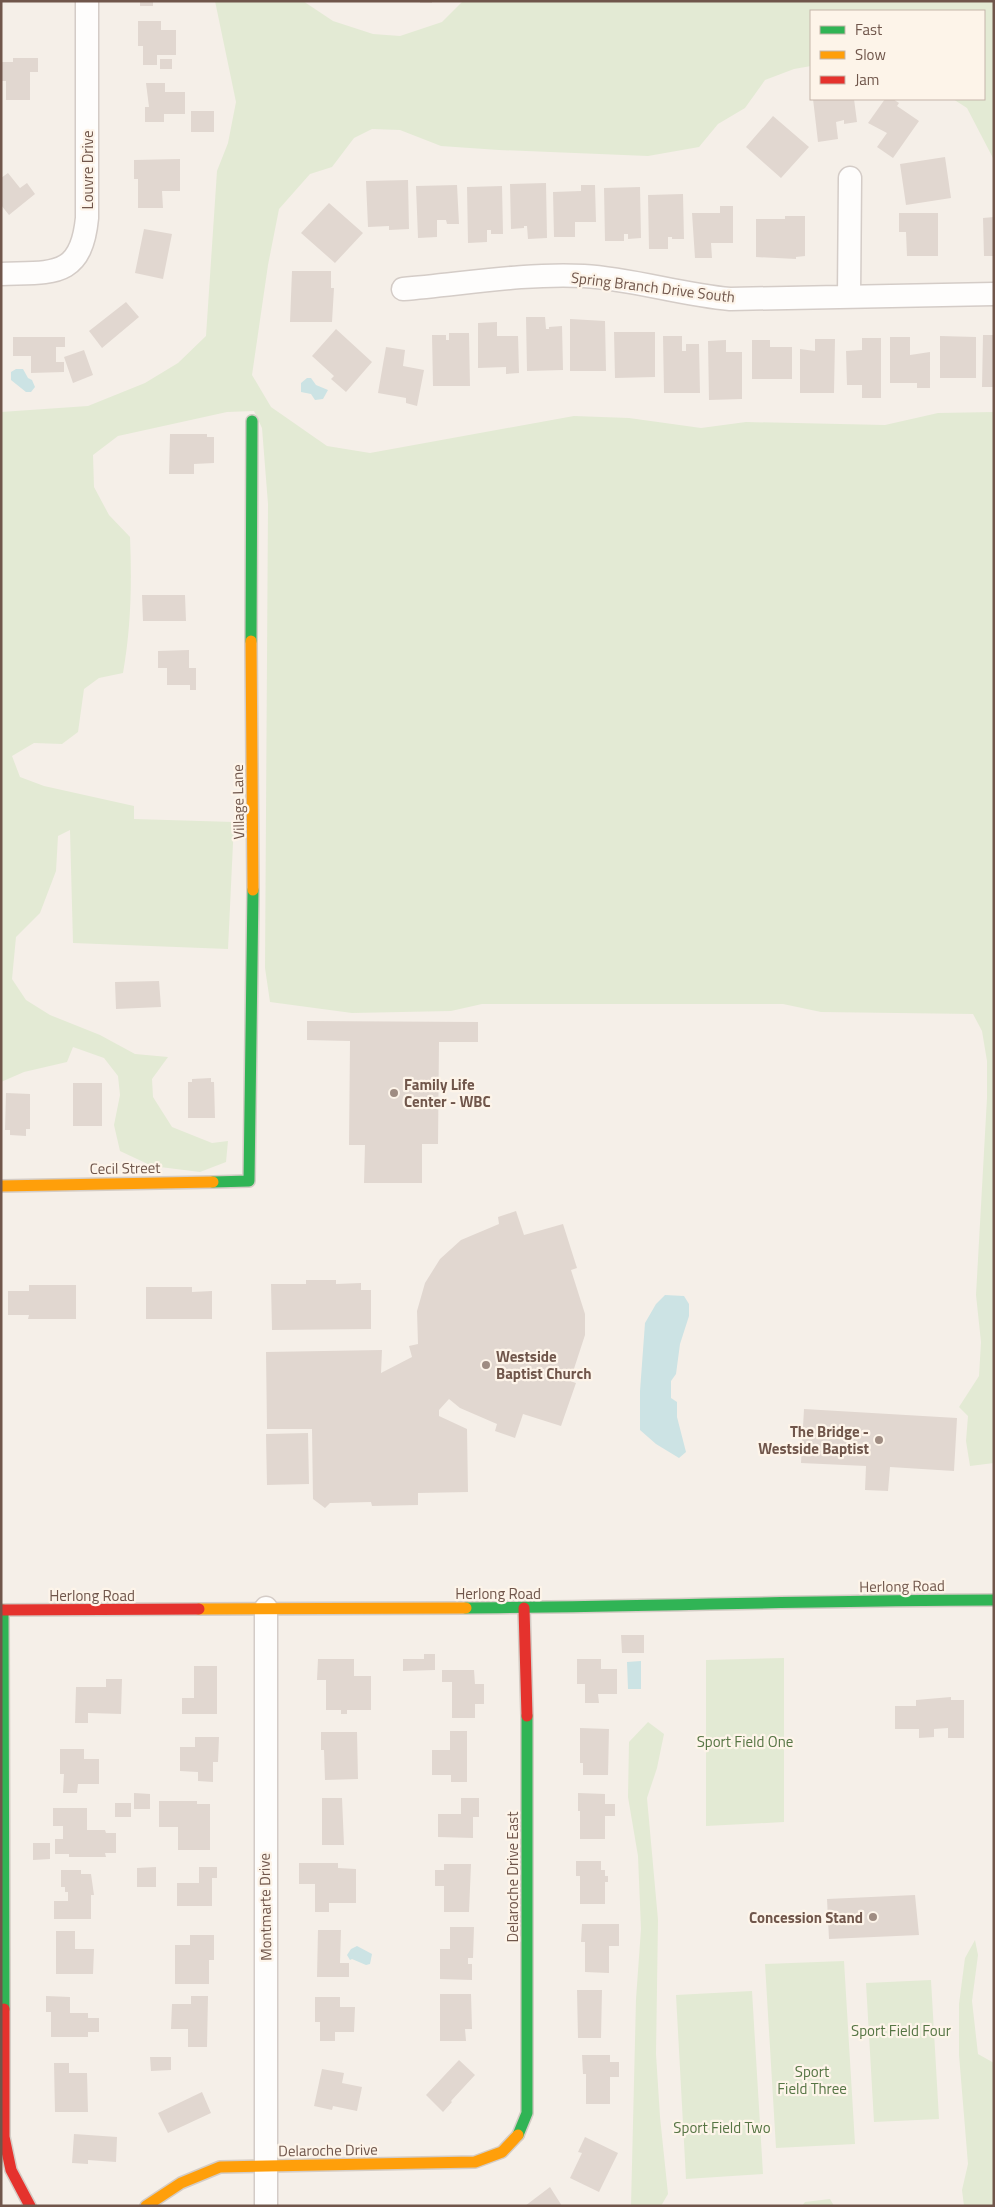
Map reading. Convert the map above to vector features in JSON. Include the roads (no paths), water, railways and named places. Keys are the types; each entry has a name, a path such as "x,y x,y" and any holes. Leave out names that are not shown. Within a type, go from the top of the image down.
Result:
{"street":[{"name":"Louvre Drive","path":"1,274 56,271 74,259 85,240 87,218 87,1"},
{"path":"849,297 850,178"},
{"name":"Spring Branch Drive South","path":"403,290 549,276 567,276 622,280 694,296 730,299 994,294"},
{"name":"Village Lane","path":"249,1181 254,830 250,558 252,421"},
{"name":"Cecil Street","path":"1,1186 249,1181"},
{"name":"Herlong Road","path":"2,1610 524,1608 994,1600"},
{"name":"Montmarte Drive","path":"266,1608 266,2206"},
{"name":"Delaroche Drive East","path":"514,2143 525,2125 527,2113 527,1799 524,1608"},
{"path":"2,1610 4,2137 11,2170 30,2206"},
{"name":"Delaroche Drive","path":"146,2206 181,2183 220,2167 488,2161 506,2151 514,2143"}],"place":[{"name":"Family Life Center - WBC","path":"394,1093"},
{"name":"Westside Baptist Church","path":"486,1365"},
{"name":"The Bridge - Westside Baptist","path":"879,1440"},
{"name":"Concession Stand","path":"873,1917"}],"park label":[{"name":"Sport Field One","path":"745,1741"},
{"name":"Sport Field Four","path":"901,2030"},
{"name":"Sport Field Three","path":"812,2080"},
{"name":"Sport Field Two","path":"722,2127"}]}
